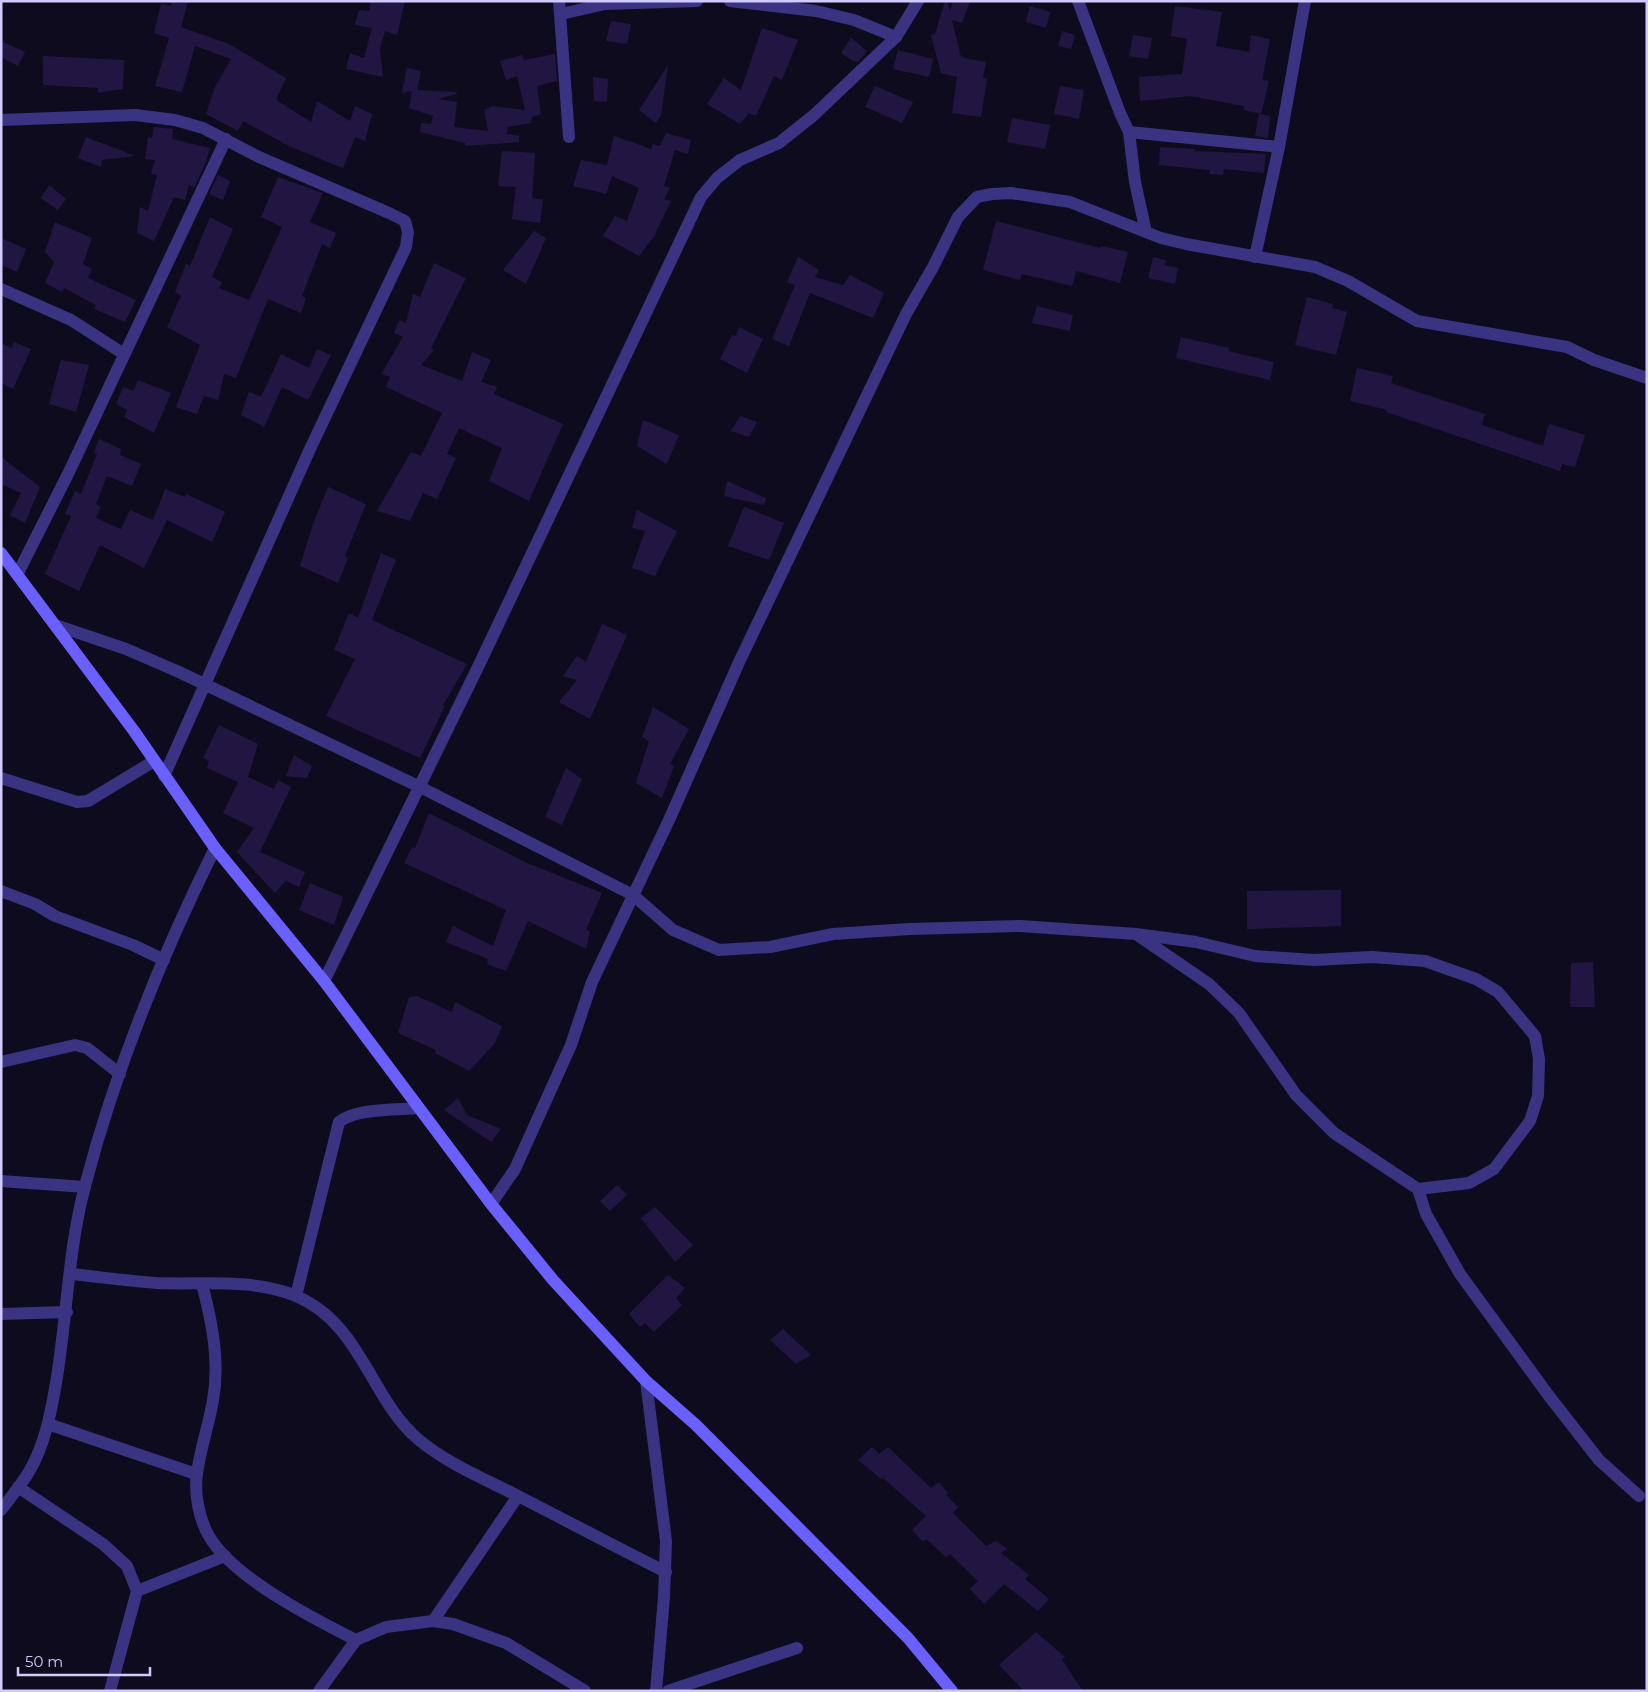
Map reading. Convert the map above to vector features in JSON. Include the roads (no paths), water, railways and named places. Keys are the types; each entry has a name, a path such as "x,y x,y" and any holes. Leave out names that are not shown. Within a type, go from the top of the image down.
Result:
{"street":[{"path":"569,137 560,8 605,4 697,1"},
{"path":"730,1 816,11 854,20 896,37"},
{"path":"324,981 420,787 701,197 717,178 740,160 779,142 814,115 896,37 918,1"},
{"path":"1078,1 1129,132 1135,182 1146,232"},
{"path":"1254,257 1280,147 1305,1"},
{"path":"1,120 157,116 203,128 259,157 405,221 408,232 406,247 310,448 164,776"},
{"path":"1129,132 1280,147"},
{"path":"18,573 69,472 226,139"},
{"path":"491,1204 515,1169 571,1045 592,982 811,509 906,314 933,267 958,217 977,197 1011,193 1070,202 1146,232 1206,250 1315,267 1335,274 1417,321 1567,346 1594,360 1647,378"},
{"path":"1,289 71,320 124,354"},
{"path":"2,556 18,573 58,626 214,848 324,981 400,1079 419,1108 491,1204 553,1280 646,1381 696,1425 908,1638 952,1691"},
{"path":"58,626 126,649 179,672 420,787 633,895 673,930 719,950 770,947 833,934 937,928 1020,926 1136,934 1196,942 1256,956 1314,960 1372,957 1425,961 1476,979 1498,992 1536,1036 1539,1059 1538,1096 1530,1121 1494,1169 1469,1183 1418,1189"},
{"path":"1,778 77,802 88,801 154,761"},
{"path":"1,1510 31,1470 48,1424 67,1312 84,1187 120,1074 164,960 214,848"},
{"path":"1,891 35,904 55,916 164,960"},
{"path":"1136,934 1209,984 1239,1013 1296,1095 1334,1133 1418,1189 1426,1214 1460,1274 1549,1396 1599,1460 1638,1496"},
{"path":"1,1062 75,1045 86,1048 120,1074"},
{"path":"296,1296 338,1122 346,1116 360,1113 419,1108"},
{"path":"1,1181 84,1187"},
{"path":"71,1274 156,1282 269,1288 296,1296 327,1315 351,1342 402,1421 417,1439 471,1472 666,1572"},
{"path":"202,1284 210,1317 217,1372 214,1398 196,1474 200,1514 209,1537 225,1556 254,1581 312,1618 356,1640"},
{"path":"1,1314 67,1312"},
{"path":"646,1381 666,1541 666,1572 656,1691"},
{"path":"48,1424 196,1474"},
{"path":"18,1487 103,1544 127,1566 137,1591 110,1691"},
{"path":"433,1621 518,1496"},
{"path":"137,1591 225,1556"},
{"path":"319,1691 356,1640 386,1627 433,1621 453,1624 506,1643 585,1691"},
{"path":"668,1691 797,1648"}]}
